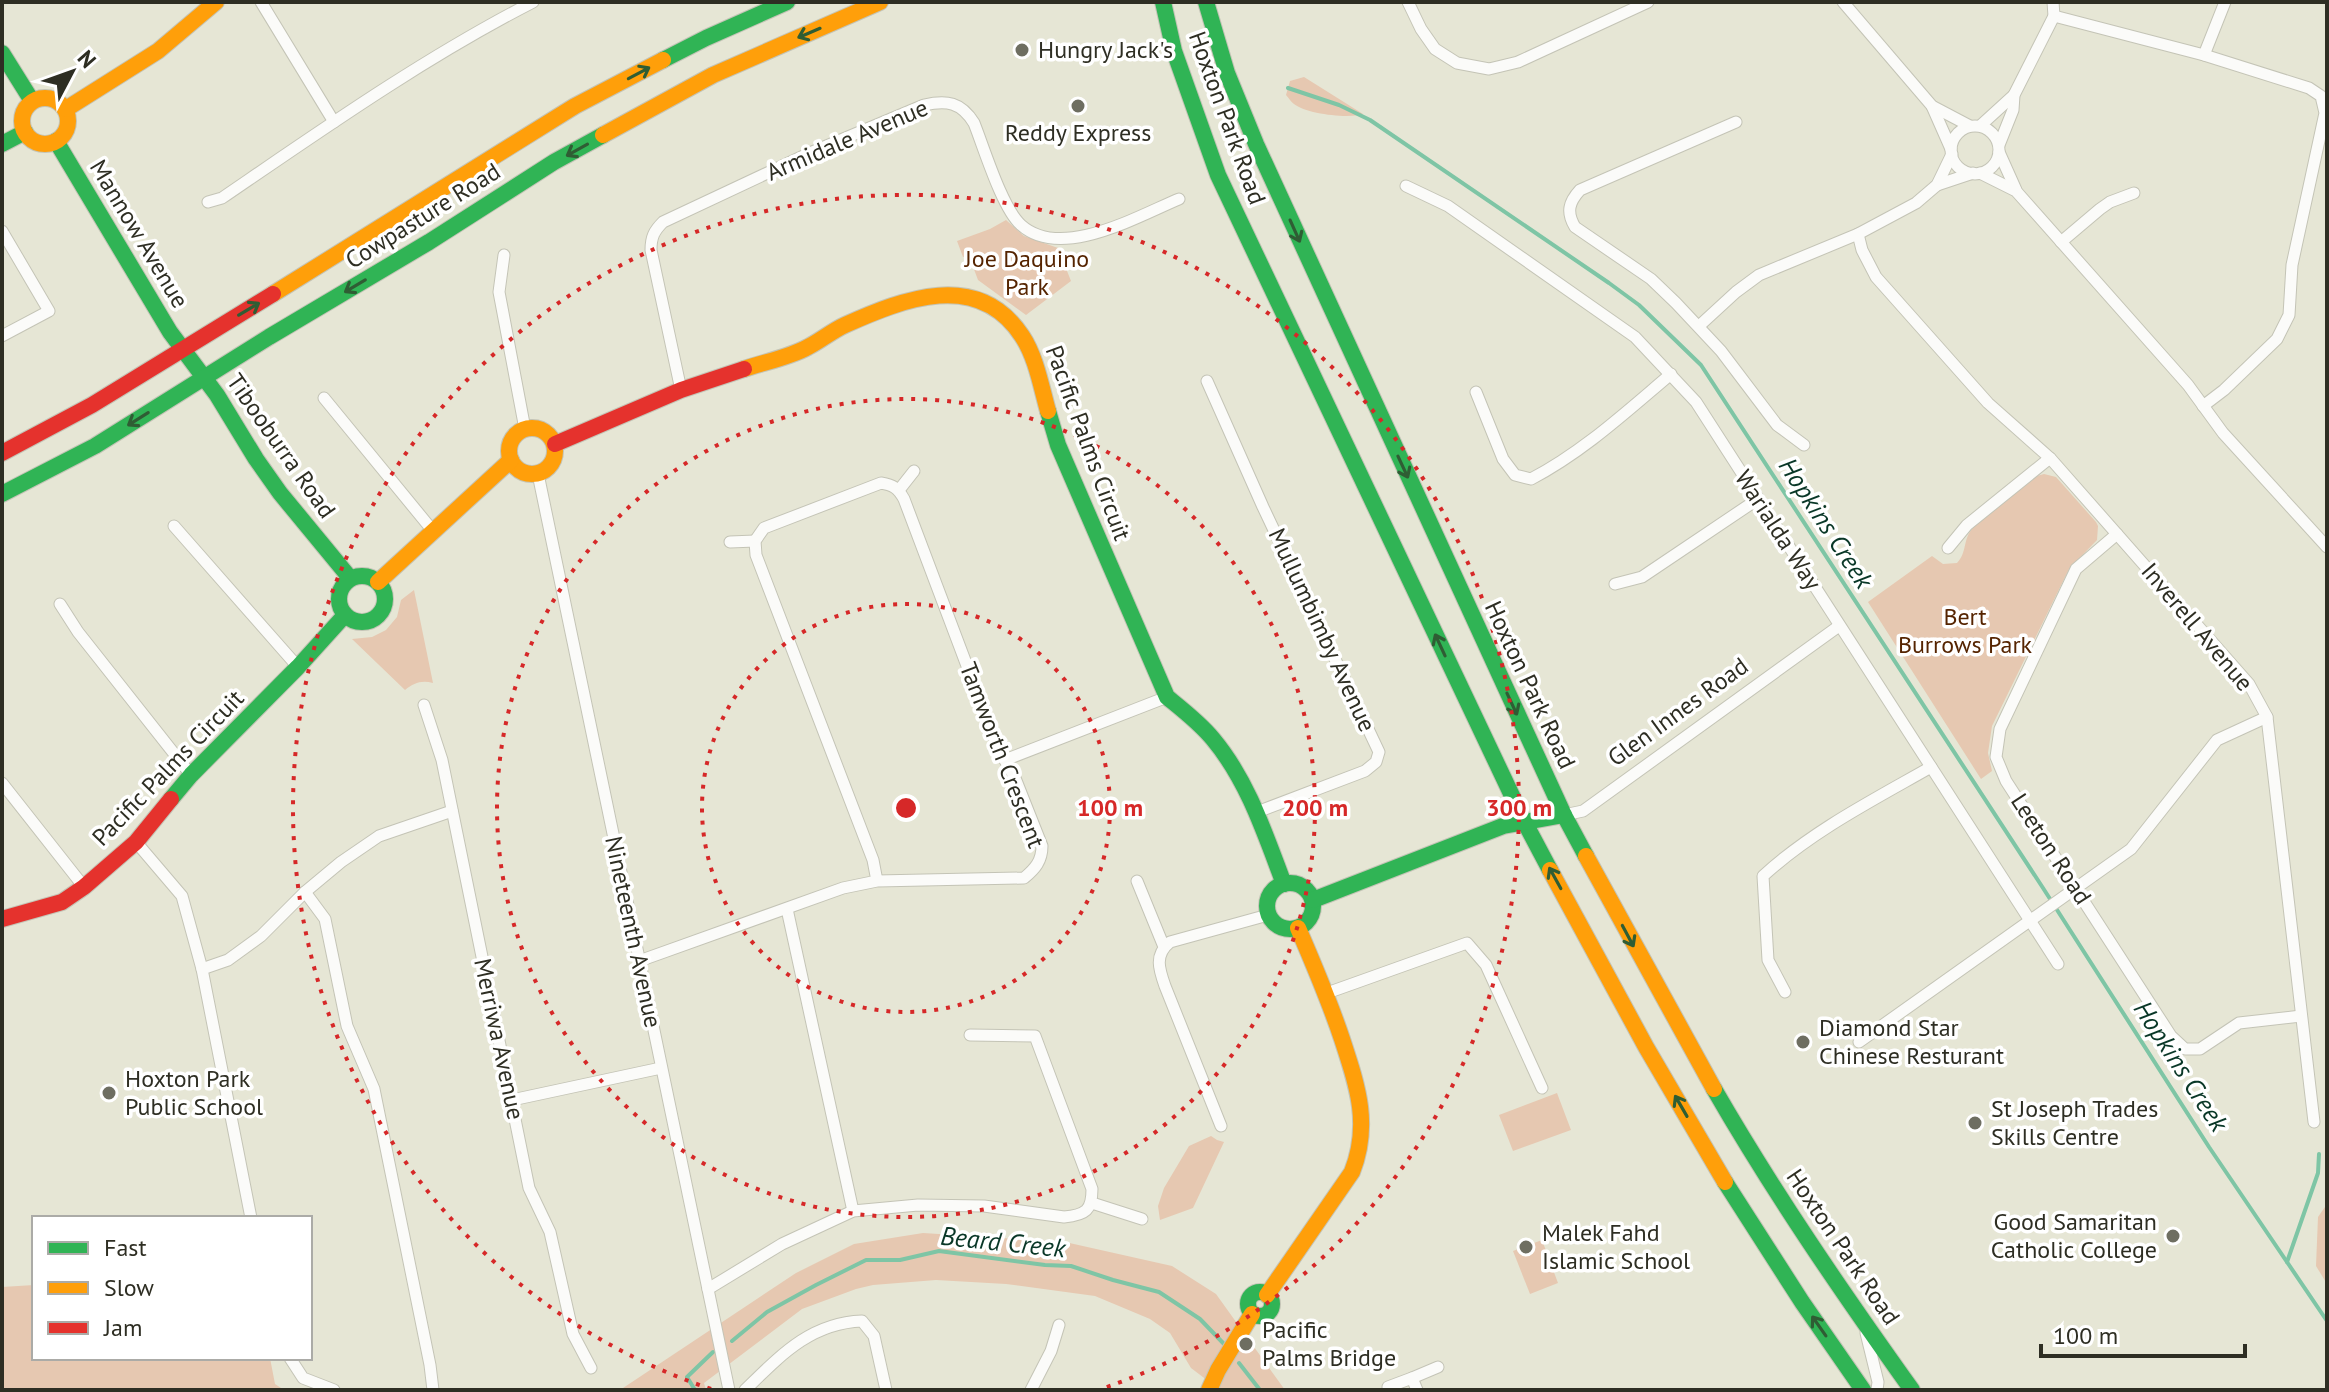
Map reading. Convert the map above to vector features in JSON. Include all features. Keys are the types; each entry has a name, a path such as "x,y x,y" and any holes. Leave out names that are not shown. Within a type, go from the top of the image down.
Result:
{"main road":[{"path":"66,109 158,51 216,2"},
{"name":"Cowpasture Road","path":"2,453 92,405 575,106 706,38 787,2"},
{"name":"Cowpasture Road","path":"2,494 95,446 554,162 713,75 880,2"},
{"name":"Hoxton Park Road","path":"1163,2 1174,51 1218,175 1524,821 1646,1047 1736,1200 1863,1390"},
{"name":"Hoxton Park Road","path":"1206,2 1227,73 1256,144 1564,815 1699,1064 1765,1174 1863,1324 1912,1390"},
{"path":"2,53 32,101"},
{"path":"51,98 66,109 68,127 56,141 39,143 25,132 23,115 32,101 51,98"},
{"path":"2,144 25,132"},
{"name":"Mannow Avenue","path":"56,141 167,327 204,378"},
{"name":"Pacific Palms Circuit","path":"555,444 681,390 805,349 843,326 922,296 960,294 993,307 1008,318 1023,337 1035,364 1058,445 1167,697 1202,725 1219,744 1244,784 1284,884"},
{"name":"Tibooburra Road","path":"204,378 267,476 350,578"},
{"path":"525,429 543,430 555,444 553,462 538,474 524,473 511,460 512,439 525,429"},
{"path":"378,582 511,460"},
{"path":"368,576 382,587 384,605 373,619 361,622 345,615 339,604 339,592 350,578 368,576"},
{"name":"Pacific Palms Circuit","path":"2,919 62,902 136,842 191,775 345,615"},
{"name":"Glen Innes Road","path":"1313,900 1503,826 1564,815"},
{"path":"1284,884 1301,885 1313,900 1311,917 1298,928 1282,928 1268,915 1270,895 1284,884"},
{"path":"1209,1390 1252,1314 1261,1316 1270,1310 1272,1305 1267,1295 1352,1172 1360,1152 1362,1123 1359,1091 1327,993 1298,928"}],"street":[{"path":"261,2 334,122"},
{"path":"208,202 222,198 334,122 494,22 533,2"},
{"path":"1408,2 1435,49 1457,63 1489,69 1518,62 1648,2"},
{"path":"1843,2 1932,106 1958,167 2016,191"},
{"path":"1699,326 1759,275 1858,234 1916,203 1937,185 1992,167 2013,110 2014,95 2054,16 2053,2"},
{"path":"2204,55 2225,2"},
{"path":"2054,16 2204,55 2309,88 2321,96 2325,113 2292,265 2289,315 2277,339 2203,406"},
{"path":"1937,185 1957,134 1975,126 2014,95"},
{"name":"Armidale Avenue","path":"681,390 651,250 655,230 663,222 812,152 924,105 940,102 967,111 1005,202 1021,225 1035,233 1057,239 1082,238 1179,199"},
{"path":"1932,106 1992,133 2016,191 2188,385 2223,433 2327,547"},
{"path":"1736,122 1580,190 1571,201 1569,211 1575,227 1651,279 1699,326 1777,425 1804,445"},
{"name":"Warialda Way","path":"1406,186 1448,206 1635,337 1696,402 2058,964"},
{"path":"2061,242 2110,202 2134,193"},
{"path":"2,231 49,311 2,336"},
{"name":"Inverell Avenue","path":"1858,234 1862,250 1876,277 1988,403 2050,458 2249,684 2267,717 2314,1122"},
{"path":"504,255 499,292 525,429"},
{"path":"1476,392 1503,459 1515,475 1531,479 1610,426 1671,374"},
{"name":"Mullumbimby Avenue","path":"1207,381 1379,752 1376,762 1365,771 1257,812"},
{"path":"324,398 433,531"},
{"path":"1948,548 1967,525 2050,458"},
{"path":"877,881 873,860 756,555 755,541 764,528 881,483 899,490 914,471"},
{"name":"Nineteenth Avenue","path":"538,474 729,1390"},
{"name":"Tamworth Crescent","path":"639,961 843,888 877,881 1024,878 1034,870 1042,856 1042,846 1015,778 998,748 899,490"},
{"path":"1615,584 1642,577 1758,499"},
{"path":"174,526 298,667"},
{"name":"Leeton Road","path":"2117,534 2076,569 2000,729 1996,757 2006,781 2171,1036 2185,1049 2200,1049 2239,1023 2301,1016"},
{"path":"730,542 755,541"},
{"path":"60,604 78,632 191,775"},
{"name":"Glen Innes Road","path":"1564,815 1583,811 1839,626"},
{"path":"1005,760 1167,697"},
{"name":"Merriwa Avenue","path":"424,705 442,760 529,1188 550,1232 573,1334 591,1368"},
{"path":"1859,1042 2131,849 2217,740 2267,717"},
{"path":"1785,992 1768,960 1763,876 1841,818 1931,767"},
{"path":"2,783 84,887"},
{"path":"202,969 228,960 261,936 305,892 379,836 452,811"},
{"path":"136,842 182,896 202,969 251,1216"},
{"path":"1137,881 1164,947"},
{"path":"305,892 325,919 347,1026 374,1089 433,1390"},
{"path":"787,909 853,1211"},
{"path":"1221,1126 1158,967 1160,955 1164,947 1179,939 1268,915"},
{"path":"1327,993 1467,943 1486,965 1542,1088"},
{"path":"708,1289 782,1244 853,1211 918,1205 984,1206 1064,1217 1086,1211 1092,1203 1092,1189 1035,1036 970,1035"},
{"path":"512,1100 661,1068"},
{"path":"1092,1203 1142,1219"},
{"path":"745,1390 791,1347 822,1329 843,1322 862,1321 874,1336 886,1390"},
{"path":"1863,1324 1873,1359 1877,1390"},
{"path":"1031,1390 1051,1351 1059,1325"},
{"path":"291,1360 303,1378 334,1390"},
{"path":"1388,1387 1438,1367"},
{"path":"1412,1378 1417,1390"}],"green space":[{"path":"1304,77 1363,114 1328,115 1300,108 1286,95 1290,81"},
{"name":"Joe Daquino Park","path":"1006,220 1024,236 1058,248 1071,281 1026,315 978,280 969,256 963,257 957,241"},
{"name":"Bert Burrows Park","path":"2037,476 2056,477 2096,522 2097,540 2069,569 1992,726 1988,753 1992,771 1981,779 1868,602 1932,556 1943,564 1957,563 1969,533 1978,522"},
{"path":"414,590 433,683 418,683 405,690 352,639 372,637 386,630 397,617 401,600"},
{"path":"1557,1093 1571,1130 1513,1151 1499,1115"},
{"path":"1211,1136 1224,1142 1193,1208 1160,1220 1158,1206 1164,1188 1189,1146"},
{"path":"2327,1204 2327,1284 2316,1266 2318,1217"},
{"path":"923,1233 1065,1242 1172,1266 1216,1294 1285,1390 1220,1390 1191,1368 1170,1333 1150,1319 1095,1296 1006,1284 936,1280 873,1285 802,1309 704,1383 706,1390 620,1390 796,1273 854,1244"},
{"path":"1542,1240 1558,1283 1530,1294 1513,1251"},
{"path":"32,1285 32,1360 270,1360 275,1384 284,1390 2,1390 2,1287"}],"waterway":[{"name":"Hopkins Creek","path":"1288,88 1339,105 1370,120 1639,305 1701,365 2209,1147 2327,1321"},
{"path":"2287,1262 2318,1173 2319,1154"},
{"name":"Beard Creek","path":"732,1341 767,1312 866,1260 900,1260 939,1251 1071,1266 1159,1292 1200,1319 1224,1344"},
{"name":"Beard Creek","path":"695,1390 687,1377 713,1352"},
{"name":"Beard Creek","path":"1239,1363 1260,1390"}],"traffic: fast":[{"path":"663,60 787,2"},
{"path":"1163,2 1174,51 1218,175 1550,870"},
{"path":"1206,2 1227,73 1256,144 1564,815 1586,856"},
{"path":"2,53 32,101"},
{"path":"2,144 25,132"},
{"path":"2,494 95,446 554,162 603,135"},
{"path":"56,141 170,332 217,395 280,493 350,578"},
{"path":"1048,411 1058,445 1167,697 1208,733 1236,772 1284,884"},
{"path":"362,576 378,583 385,599 378,615 362,622 346,615 339,599 346,583 362,576"},
{"path":"171,799 345,615"},
{"path":"1313,900 1503,826 1564,815"},
{"path":"1290,883 1306,890 1313,906 1306,922 1290,929 1274,922 1267,906 1274,890 1290,883"},
{"path":"1714,1089 1809,1242 1912,1390"},
{"path":"1725,1182 1863,1390"},
{"path":"1260,1292 1271,1299 1272,1304 1265,1315 1260,1316 1249,1309 1248,1304 1255,1293 1260,1292"}],"traffic: slow":[{"path":"66,109 158,51 216,2"},
{"path":"603,135 713,75 880,2"},
{"path":"273,294 575,106 663,60"},
{"path":"45,98 61,105 68,121 61,137 45,144 29,137 22,121 29,105 45,98"},
{"path":"744,369 800,351 845,325 891,306 915,299 962,296 984,302 1004,315 1022,336 1035,362 1048,411"},
{"path":"532,428 548,435 555,451 548,467 532,474 516,467 509,451 516,435 532,428"},
{"path":"378,582 511,460"},
{"path":"1586,856 1714,1089"},
{"path":"1550,870 1646,1047 1725,1182"},
{"path":"1267,1295 1352,1172 1361,1137 1360,1105 1353,1072 1332,1010 1298,928"},
{"path":"1209,1390 1252,1314"}],"traffic: jam":[{"path":"2,453 92,405 273,294"},
{"path":"555,444 681,390 744,369"},
{"path":"2,919 62,902 84,887 136,842 171,799"}],"place":[{"name":"Hungry Jack's","path":"1022,50"},
{"name":"Reddy Express","path":"1078,106"},
{"name":"Diamond Star Chinese Resturant","path":"1803,1042"},
{"name":"Hoxton Park Public School","path":"109,1093"},
{"name":"St Joseph Trades Skills Centre","path":"1975,1123"},
{"name":"Good Samaritan Catholic College","path":"2173,1236"},
{"name":"Malek Fahd Islamic School","path":"1526,1247"},
{"name":"Pacific Palms Bridge","path":"1246,1344"}]}
